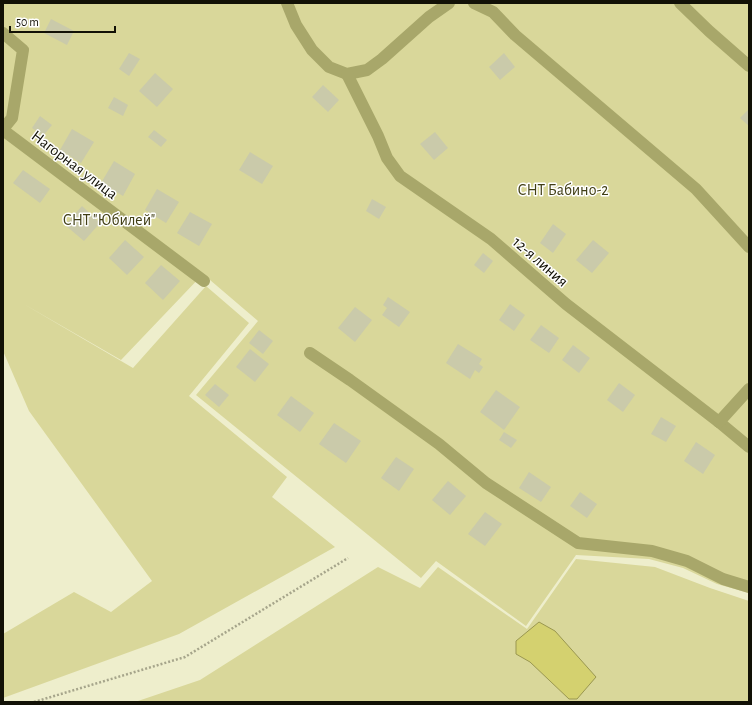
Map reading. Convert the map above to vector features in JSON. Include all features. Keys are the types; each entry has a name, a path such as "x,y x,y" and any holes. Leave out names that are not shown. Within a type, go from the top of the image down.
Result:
{"street":[{"path":"286,3 296,25 312,50 329,67 347,74 367,70 429,16 449,3"},
{"path":"474,3 492,12 515,35 696,189 749,247"},
{"path":"680,3 749,66"},
{"name":"Нагорная улица","path":"3,33 22,50 12,118 3,129 204,281"},
{"name":"12-я линия","path":"347,74 378,136 387,158 400,176 491,239 566,304 719,422 749,447"},
{"path":"310,354 350,380 439,444 486,483 578,543 652,551 687,561 723,579 749,586"},
{"path":"719,422 749,389"}],"path":[{"path":"34,702 185,657 348,558"}],"green space":[{"path":"3,3 749,3 749,593 717,584 683,568 649,559 576,555 526,626 436,561 421,578 196,395 258,321 203,274 121,360 22,303 133,368 206,286 249,323 189,396 287,477 272,497 335,547 179,634 3,698 3,634 74,592 111,612 152,581 29,411 3,351"},
{"path":"576,559 655,567 749,601 749,702 135,702 200,680 378,567 420,588 438,567 527,629"}],"shaded area":[{"path":"539,622 555,631 596,677 577,699 569,699 530,662 516,654 516,641"}],"building":[{"path":"51,19 74,31 67,45 44,33"},
{"path":"129,53 140,59 129,76 119,69"},
{"path":"504,53 515,67 500,80 489,67"},
{"path":"155,73 173,89 157,107 139,91"},
{"path":"323,85 339,100 328,112 312,97"},
{"path":"114,97 128,105 123,116 108,108"},
{"path":"749,109 749,126 740,118"},
{"path":"40,116 52,125 43,136 32,128"},
{"path":"72,129 94,142 81,163 60,150"},
{"path":"154,130 167,140 161,147 148,137"},
{"path":"435,132 448,148 434,160 420,144"},
{"path":"250,152 273,166 262,184 239,170"},
{"path":"114,161 135,174 123,196 101,183"},
{"path":"23,170 50,189 40,203 13,183"},
{"path":"157,189 179,202 166,223 145,210"},
{"path":"372,199 386,207 379,219 366,211"},
{"path":"82,206 100,223 84,241 65,225"},
{"path":"190,212 212,224 199,246 177,233"},
{"path":"553,224 566,234 553,253 540,243"},
{"path":"125,240 144,257 127,275 109,258"},
{"path":"593,240 609,253 592,273 576,260"},
{"path":"483,253 493,261 484,273 474,265"},
{"path":"161,265 180,281 163,300 145,283"},
{"path":"388,297 410,312 399,327 382,315 387,308 383,305"},
{"path":"510,304 525,315 514,331 499,320"},
{"path":"355,307 372,320 355,342 338,328"},
{"path":"541,325 559,338 549,353 530,340"},
{"path":"259,330 273,341 263,354 249,343"},
{"path":"458,344 482,359 479,364 483,367 479,373 475,370 470,379 446,363"},
{"path":"573,345 590,358 579,373 562,360"},
{"path":"250,349 269,364 255,382 236,367"},
{"path":"619,383 635,395 623,412 607,400"},
{"path":"215,384 229,395 219,407 205,395"},
{"path":"496,390 520,407 504,430 480,412"},
{"path":"291,396 314,413 300,432 277,415"},
{"path":"661,417 676,426 666,442 651,434"},
{"path":"334,423 361,441 346,463 319,444"},
{"path":"504,432 517,440 511,448 499,440"},
{"path":"696,442 715,455 703,474 684,461"},
{"path":"396,457 414,469 399,491 381,478"},
{"path":"529,472 551,487 541,502 519,488"},
{"path":"448,481 466,496 450,515 432,500"},
{"path":"580,492 597,504 587,518 570,506"},
{"path":"485,512 502,524 485,546 468,534"}],"park label":[{"name":"СНТ Бабино-2","path":"563,189"},
{"name":"СНТ \"Юбилей\"","path":"109,219"}]}
